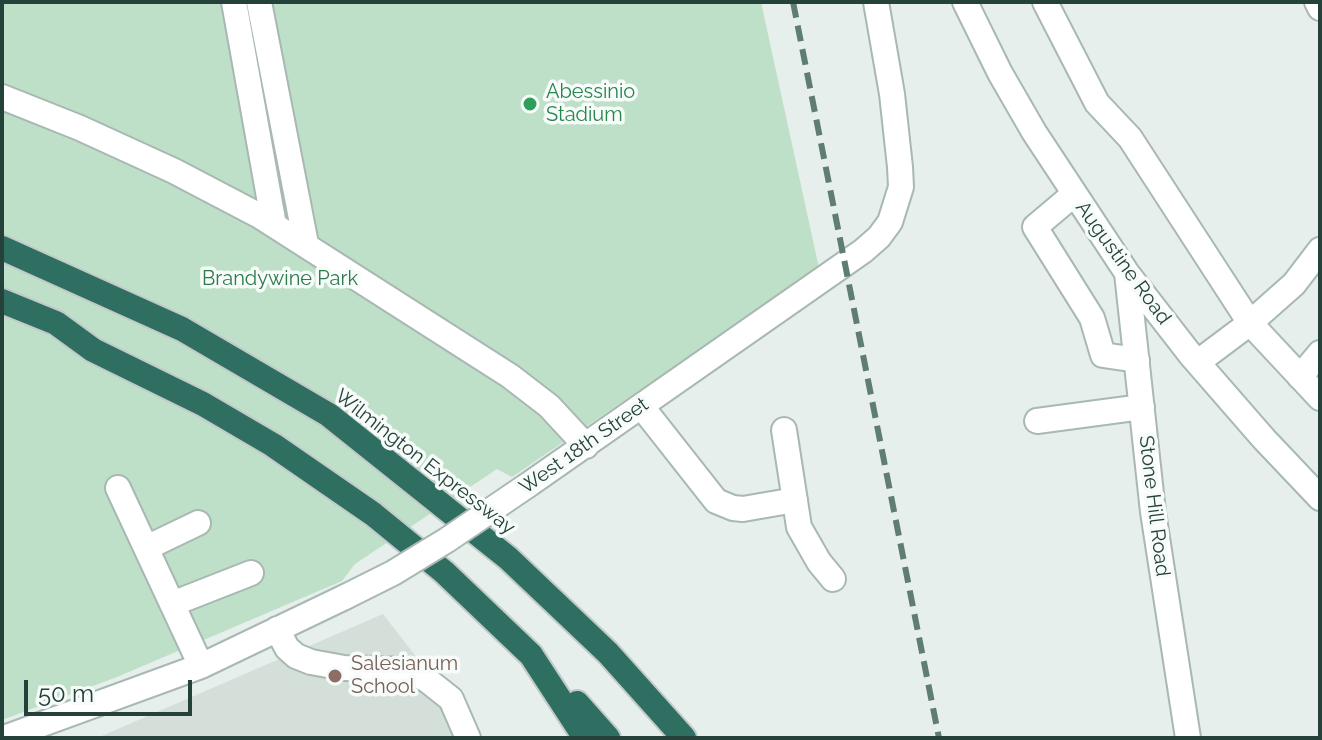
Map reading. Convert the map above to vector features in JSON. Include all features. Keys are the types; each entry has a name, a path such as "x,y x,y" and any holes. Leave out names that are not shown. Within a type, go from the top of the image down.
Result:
{"highway":[{"name":"Wilmington Expressway","path":"2,248 182,329 329,415 519,567 608,653 684,738"},
{"path":"2,301 56,323 93,350 191,397 273,445 373,514 444,572 531,655 608,738"},
{"path":"531,655 585,738"}],"street":[{"path":"234,2 274,225"},
{"path":"259,2 306,244"},
{"name":"West 18th Street","path":"13,736 201,666 393,573 586,446 863,251 890,222 901,187 892,94 876,2"},
{"name":"Augustine Road","path":"965,2 1000,73 1073,195 1127,273 1264,439 1320,498"},
{"path":"1045,2 1097,103 1130,138 1250,323 1320,398"},
{"path":"1317,2 1320,8"},
{"path":"2,97 174,171 306,244 510,376 549,406 586,446"},
{"path":"1073,195 1035,227 1092,318 1103,355 1137,360"},
{"path":"1198,362 1250,323 1294,284 1320,250"},
{"name":"Stone Hill Road","path":"1127,273 1153,512 1188,738"},
{"path":"1300,377 1320,353"},
{"path":"642,407 716,501 743,509 795,500"},
{"path":"1037,421 1142,407"},
{"path":"784,430 799,527 819,562 833,579"},
{"path":"118,488 201,666"},
{"path":"146,548 198,523"},
{"path":"172,604 251,573"},
{"path":"277,629 287,648 311,662 344,668 406,670 427,680 451,699 468,738"}],"shaded area":[{"name":"Salesianum School","path":"383,614 479,738 97,738"}],"green space":[{"name":"Brandywine Park","path":"2,2 761,2 819,268 512,477 497,469 355,564 342,581 117,677 2,720"}],"railway":[{"path":"793,2 939,738"}],"place":[{"name":"Abessinio Stadium","path":"530,104"},
{"name":"Salesianum School","path":"335,676"}]}
